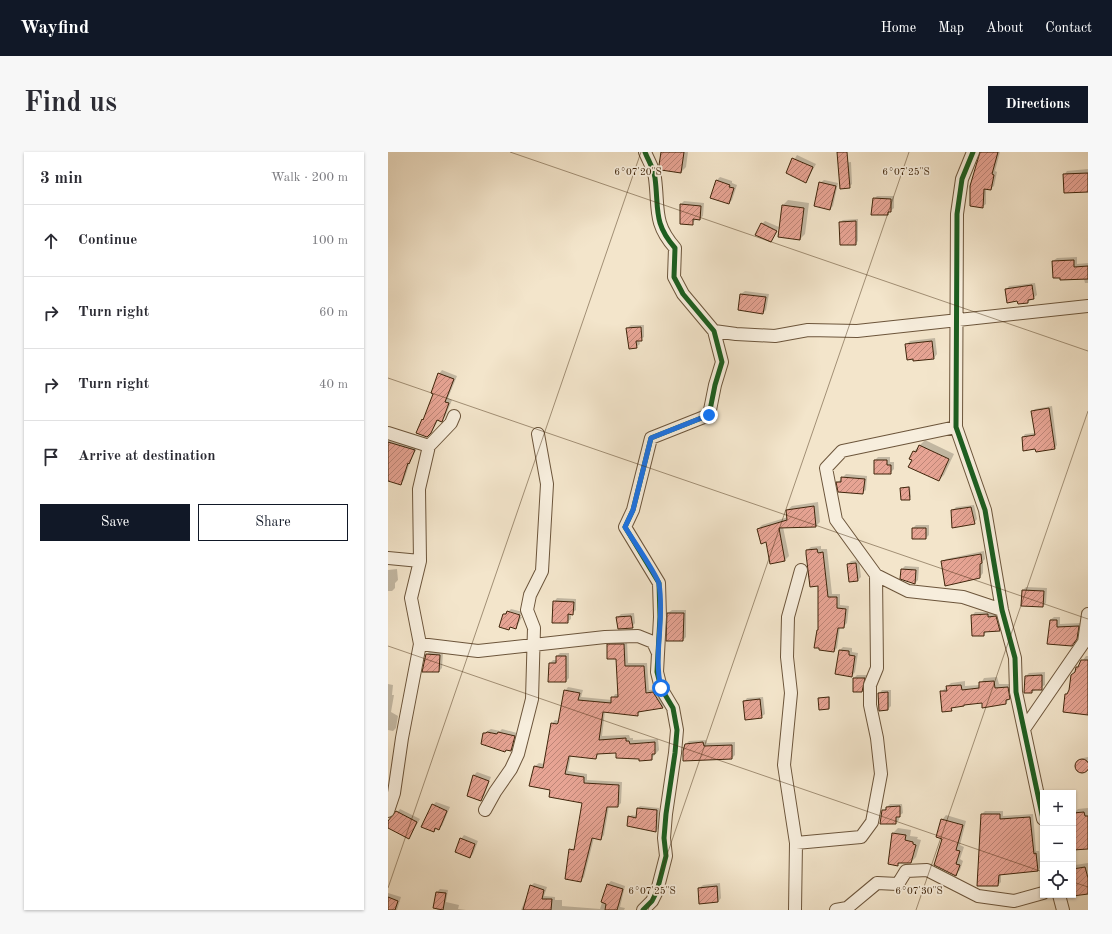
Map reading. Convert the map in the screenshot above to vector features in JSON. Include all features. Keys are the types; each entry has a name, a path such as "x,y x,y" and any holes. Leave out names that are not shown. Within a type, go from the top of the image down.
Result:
{"street":[{"path":"643,910 652,901 657,891 666,856 664,838 666,814 677,730 674,708 660,683 657,672 660,617 659,583 625,527 633,510 651,438 709,415 715,385 722,362 714,331 683,294 674,277 675,248 664,236 659,224 655,176 645,152"},
{"path":"972,152 962,179 957,214 956,427 985,510 1002,610 1015,658 1016,692 1040,805"},
{"path":"714,331 775,336 808,330 857,331 956,322 1088,306"},
{"path":"388,811 394,793 402,738 420,644 411,598 420,561 419,489 429,446 451,423 454,416"},
{"path":"956,427 842,451 826,468 836,520 876,575 908,591 963,597 1002,610"},
{"path":"388,433 429,446"},
{"path":"485,810 495,792 511,770 518,754 532,699 534,628 527,610 530,595 542,571 547,484 538,434"},
{"path":"388,558 420,561"},
{"path":"795,910 796,843 784,766 791,694 787,657 788,616 801,570"},
{"path":"796,843 861,837 872,822 881,774 877,738 870,705 870,685 877,668 876,575"},
{"path":"1024,729 1086,642 1088,614"},
{"path":"420,644 478,650 605,637 638,636 653,642 658,653"},
{"path":"836,910 847,908 877,883 898,884 906,871 927,870 978,896 1014,901 1040,894"},
{"path":"1060,898 1063,910"}],"building":[{"path":"661,152 684,152 681,173 661,170 659,165"},
{"path":"837,152 847,152 850,188 840,189"},
{"path":"980,152 998,152 992,174 994,175 991,190 984,189 983,208 970,206 970,186"},
{"path":"792,158 813,167 806,183 786,173"},
{"path":"1088,173 1088,192 1064,193 1063,174"},
{"path":"716,180 734,188 729,204 710,198"},
{"path":"819,182 836,186 830,210 814,206"},
{"path":"873,198 891,199 891,212 888,212 888,215 871,215"},
{"path":"680,204 701,206 700,220 693,219 693,225 680,224"},
{"path":"782,205 804,208 800,240 778,237"},
{"path":"856,221 856,245 840,245 839,222"},
{"path":"761,223 777,231 771,242 755,235"},
{"path":"1074,260 1074,267 1088,266 1088,279 1060,280 1060,278 1053,278 1052,261"},
{"path":"1032,285 1034,299 1028,300 1028,303 1018,304 1017,301 1007,303 1005,289"},
{"path":"740,294 766,297 763,314 738,310"},
{"path":"641,327 642,341 636,341 637,348 629,349 626,328"},
{"path":"932,341 934,359 913,361 913,359 907,360 905,344"},
{"path":"438,373 454,379 445,402 449,403 442,422 437,420 431,433 427,437 416,433 422,419 423,420 433,394 431,393"},
{"path":"1049,408 1055,449 1036,452 1035,449 1023,451 1022,437 1035,435 1031,411"},
{"path":"388,442 415,450 409,464 408,463 401,485 388,481"},
{"path":"919,445 949,459 939,481 908,467 912,460 909,459 913,451 916,452"},
{"path":"874,460 887,460 887,465 891,465 891,474 874,474"},
{"path":"841,477 865,479 863,494 838,492 836,482 841,482"},
{"path":"909,487 910,500 901,500 900,488"},
{"path":"814,506 816,527 779,528 785,561 770,564 766,542 761,544 757,529 787,520 786,510"},
{"path":"971,507 975,524 952,528 951,510"},
{"path":"912,528 926,528 926,539 912,539"},
{"path":"817,549 818,553 823,552 828,597 837,597 837,608 846,609 844,628 838,628 834,652 814,648 818,630 818,586 810,587 806,550"},
{"path":"981,554 982,563 980,564 980,578 945,586 941,561"},
{"path":"856,563 858,581 849,582 847,564"},
{"path":"901,569 916,570 915,584 900,579"},
{"path":"1022,590 1044,591 1043,607 1021,606"},
{"path":"553,601 574,602 573,615 568,614 568,623 552,623"},
{"path":"507,611 520,615 516,629 510,627 509,630 499,627 503,614 506,614"},
{"path":"667,613 684,613 683,641 666,641"},
{"path":"988,614 988,617 996,616 1000,631 984,632 984,636 972,636 971,615"},
{"path":"631,616 633,628 618,629 616,617"},
{"path":"1050,620 1057,620 1057,627 1079,626 1077,639 1072,646 1047,644"},
{"path":"607,644 624,644 625,666 644,666 646,693 653,692 663,708 638,712 638,716 603,712 599,740 626,738 626,741 629,741 630,744 655,742 655,754 652,754 652,760 639,761 639,759 616,758 616,753 597,754 596,759 569,756 565,774 584,777 584,783 619,785 618,807 607,807 601,840 592,838 581,882 565,879 569,849 574,850 582,803 549,797 550,790 529,786 534,766 543,768 551,723 558,723 564,690 580,693 578,700 611,703 611,697 618,697 616,659 607,659"},
{"path":"839,650 849,651 849,655 855,656 852,677 835,674"},
{"path":"426,654 440,655 439,672 422,672"},
{"path":"556,656 566,656 566,682 548,682 549,663 556,663"},
{"path":"1081,660 1088,660 1088,715 1063,712 1065,694 1067,694 1069,690 1071,675 1075,672 1076,667 1078,667"},
{"path":"1042,675 1042,690 1032,690 1032,693 1024,693 1025,676"},
{"path":"853,678 865,678 862,692 853,692"},
{"path":"994,681 995,688 1008,687 1010,699 1006,700 1006,704 982,708 982,703 964,705 951,708 952,711 942,712 940,691 947,691 946,686 961,685 962,690 979,688 979,682"},
{"path":"888,692 888,710 879,711 878,693"},
{"path":"829,697 829,709 819,710 818,698"},
{"path":"760,699 762,718 745,720 743,701"},
{"path":"487,732 497,734 498,732 515,736 511,751 506,750 505,752 481,744 483,733"},
{"path":"703,742 704,746 732,745 732,759 683,761 685,744"},
{"path":"1082,759 1087,761 1089,766 1087,771 1082,773 1077,771 1075,766 1077,761"},
{"path":"473,775 489,781 481,801 467,796"},
{"path":"432,804 447,811 439,830 435,828 434,832 421,827"},
{"path":"900,806 900,817 896,817 896,824 880,824 882,810 886,810 886,807"},
{"path":"637,808 657,810 656,832 627,826 628,816 636,818"},
{"path":"396,811 417,822 409,839 388,828 388,821"},
{"path":"1084,812 1085,816 1088,816 1088,849 1076,850 1076,813"},
{"path":"981,814 1000,814 1000,819 1030,817 1034,854 1036,853 1038,871 999,875 998,886 977,886"},
{"path":"941,819 963,825 956,850 960,851 956,864 960,865 956,876 934,865 942,839 936,837"},
{"path":"892,833 906,835 905,840 913,842 913,844 916,845 911,863 898,863 898,866 888,864"},
{"path":"460,838 475,844 470,858 455,852"},
{"path":"1085,867 1088,878 1088,894 1076,896 1076,868"},
{"path":"607,884 623,889 617,910 605,910 606,904 601,902"},
{"path":"530,885 544,890 542,899 552,899 551,910 523,910"},
{"path":"717,886 718,902 699,904 698,888"},
{"path":"436,892 446,893 443,910 433,908"},
{"path":"388,897 398,901 395,910 388,910"}],"cycle path":[{"path":"643,910 652,901 657,891 666,856 664,838 666,814 677,730 673,708 661,688 657,672 660,617 659,583 625,527 633,510 651,438 709,415 715,385 722,362 714,331 683,294 674,277 675,248 663,231 660,223 654,175 645,152"},
{"path":"973,152 962,179 957,214 956,427 985,510 1002,610 1015,658 1016,692 1040,805"}],"route":[{"path":"661,688 657,672 660,617 659,583 625,527 633,510 651,438 709,415"}]}
